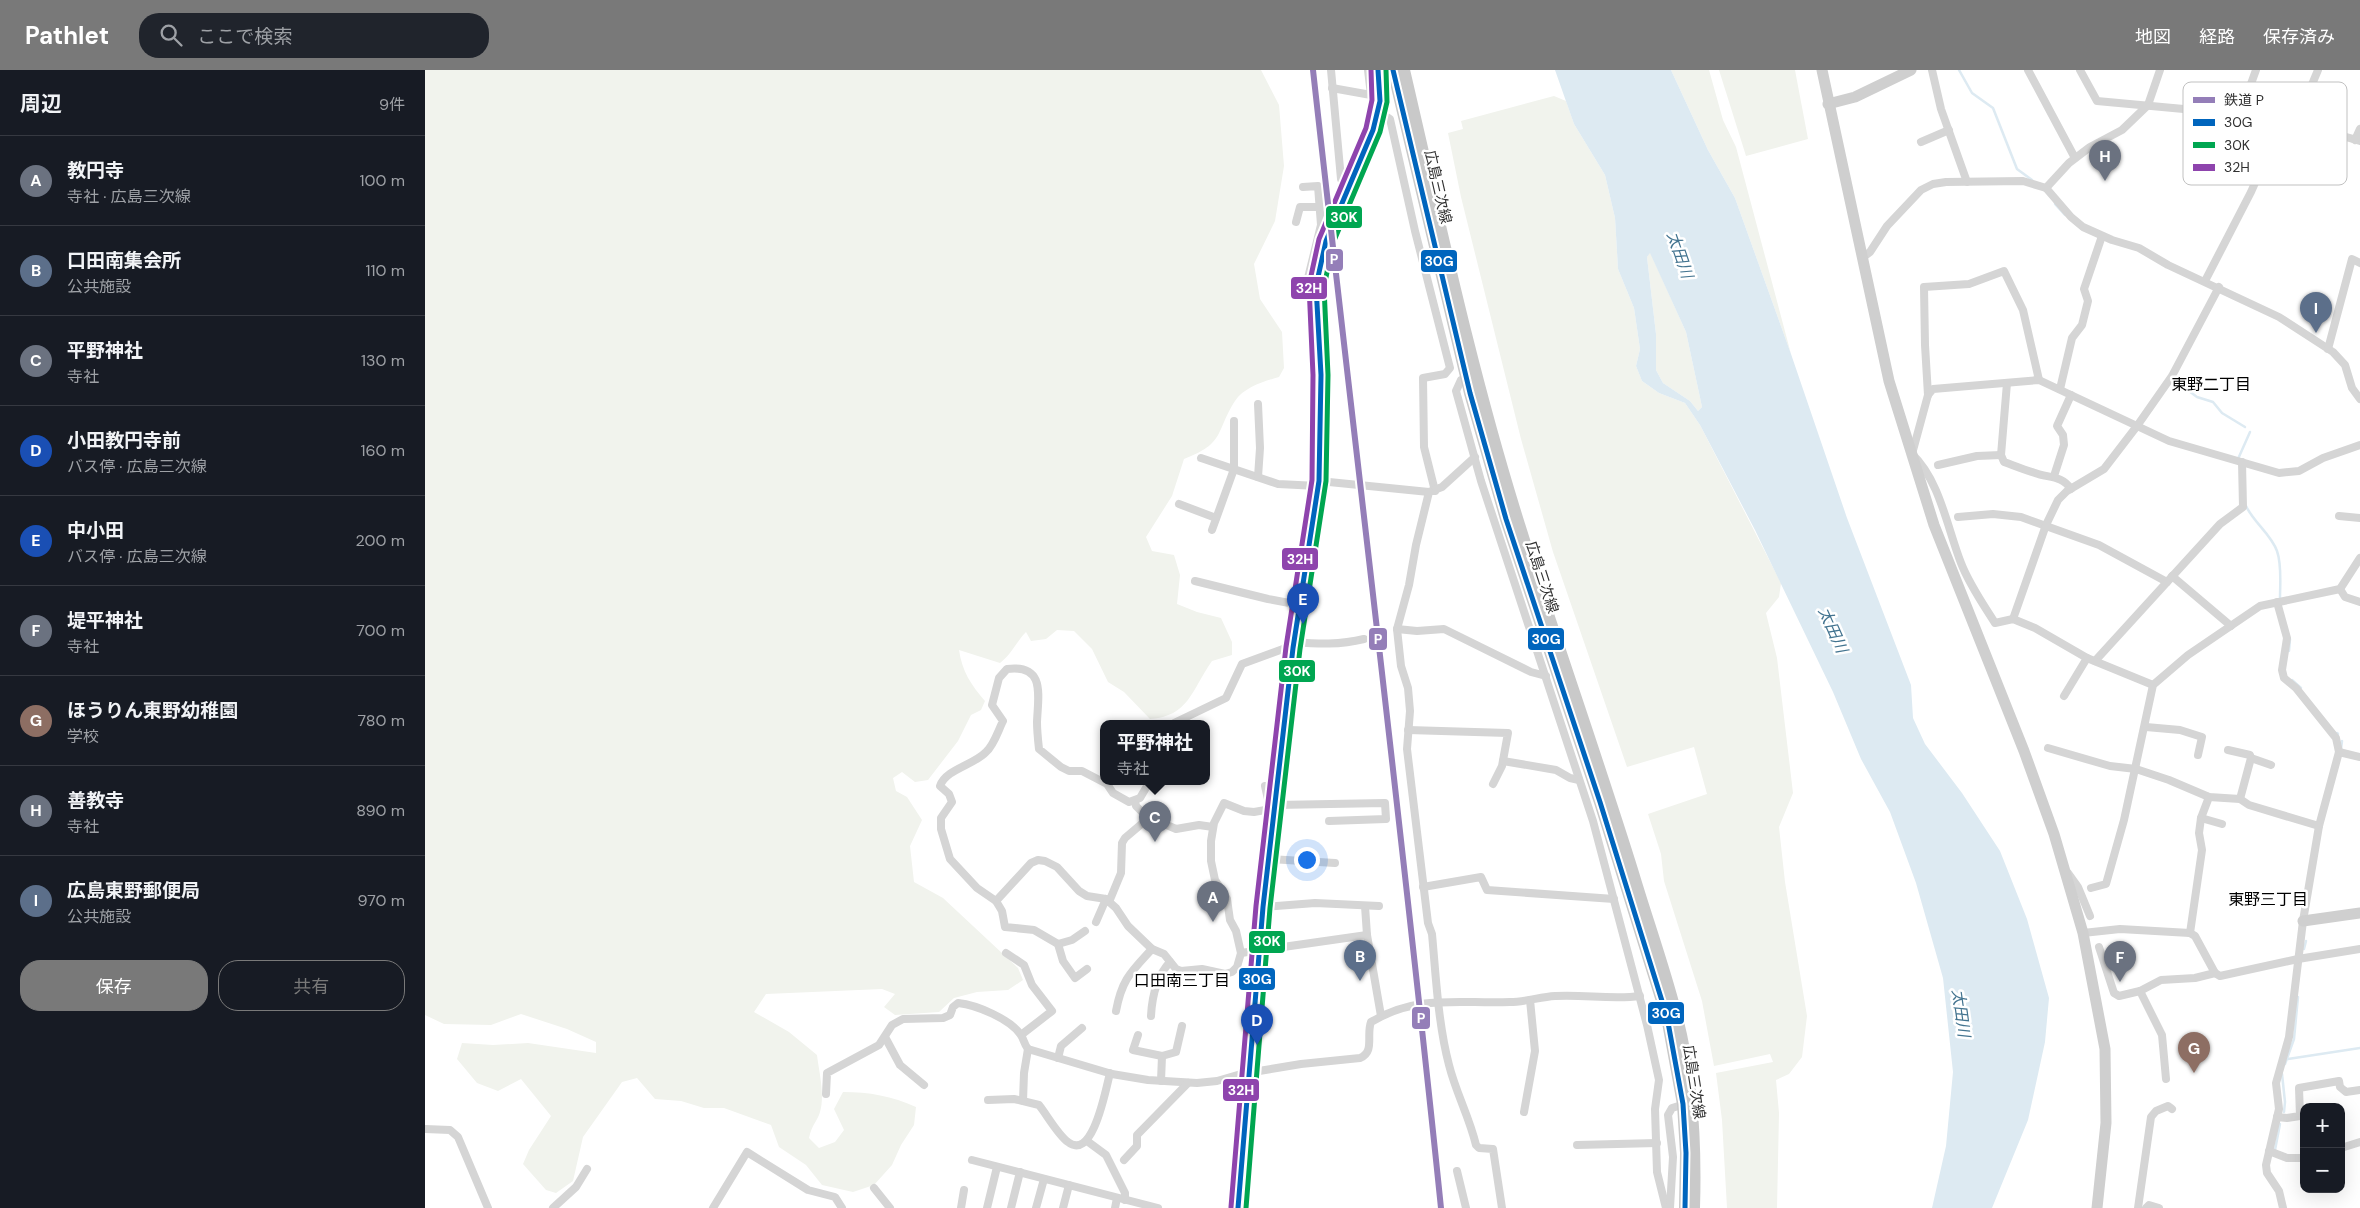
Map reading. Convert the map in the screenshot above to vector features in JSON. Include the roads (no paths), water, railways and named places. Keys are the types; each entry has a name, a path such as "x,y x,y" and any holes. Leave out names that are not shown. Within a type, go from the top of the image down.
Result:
{"main road":[{"path":"1237,1208 1263,907 1274,807 1294,645 1318,484 1321,375 1317,286 1319,251 1347,192 1373,130 1380,101 1378,70"},
{"name":"広島三次線","path":"1393,70 1472,376"},
{"name":"広島三次線","path":"1404,70 1506,519 1641,931 1667,1017 1687,1103 1696,1153 1694,1208"},
{"name":"広島三次線","path":"1685,1208 1687,1103"}],"street":[{"path":"1331,70 1341,179 1347,192"},
{"path":"1332,88 1371,95 1369,70"},
{"path":"1822,70 1889,381 1935,524 2024,751 2083,933 2105,1049 2106,1123 2097,1208"},
{"path":"1828,104 1855,97 1911,70"},
{"path":"1931,70 1967,182"},
{"path":"2028,70 2075,158"},
{"path":"2080,70 2097,101 2183,109"},
{"path":"2046,188 2075,158 2089,147 2122,130 2148,105 2160,70"},
{"path":"2252,82 2256,70"},
{"path":"2312,82 2317,70"},
{"path":"1378,112 1390,119 1415,231 1450,368 1445,374 1423,378 1424,447 1432,491 1415,545 1409,585 1397,629 1401,666 1408,688 1410,711 1407,749 1423,886 1428,922 1432,934 1448,1063 1459,1100 1470,1120 1476,1145 1479,1148 1493,1149 1503,1208"},
{"path":"1921,142 1949,130"},
{"path":"2358,140 2360,130"},
{"path":"1863,258 1870,252 1887,226 1921,190 1933,184 2023,182 2046,188 2071,217 2083,226 2102,236 2139,248 2168,265 2219,287 2279,317 2327,349 2345,364 2352,388 2360,399"},
{"path":"2205,281 2254,185"},
{"path":"1303,187 1318,186 1321,225 1319,251 1308,278"},
{"path":"1296,222 1300,207 1320,207"},
{"path":"2060,390 2072,338 2082,325 2088,301 2085,289 2102,236"},
{"path":"2327,349 2352,259 2360,263"},
{"path":"1929,395 1925,345 1924,286 1969,284 2004,271 2023,310 2039,380"},
{"path":"2013,619 2046,525 2058,500 2071,489 2103,470 2137,426 2172,376 2219,287"},
{"path":"1472,376 1461,380 1456,391 1481,481 1579,780 1640,996 1659,1080 1655,1109 1657,1172 1666,1208"},
{"path":"1912,454 1929,395 1933,389 2039,380 2169,441 2279,473 2299,471 2323,458 2360,446"},
{"path":"2007,383 2001,455 2004,462 2038,475 2054,476 2067,484 2071,489"},
{"path":"2054,476 2064,445 2063,435 2057,426 2071,395"},
{"path":"1258,404 1260,448 1258,477"},
{"path":"1212,530 1233,469 1234,421"},
{"path":"1912,454 1923,464 1961,564 1995,623 2013,619 2035,628 2091,660 2153,685"},
{"path":"1938,465 1977,456 2001,455"},
{"path":"1201,458 1278,484 1318,484 1432,491 1442,488 1475,457"},
{"path":"2065,696 2091,660 2170,579 2220,524 2243,507 2242,462"},
{"path":"1179,504 1216,518"},
{"path":"1958,516 1993,514 2021,517 2099,545 2170,579 2231,626"},
{"path":"2339,516 2360,518"},
{"path":"2091,888 2106,884 2136,769 2153,685 2188,655 2260,606 2340,589 2360,558"},
{"path":"1195,581 1267,600 1300,605"},
{"path":"2340,589 2345,597 2360,602"},
{"path":"2277,602 2287,638 2282,670 2284,678 2296,688 2337,738 2339,752 2319,826 2303,921 2289,1037 2276,1083 2280,1099 2266,1165 2267,1172 2279,1190 2283,1208"},
{"path":"1397,629 1417,631 1444,629 1531,672 1545,676"},
{"path":"1180,720 1226,698 1242,664 1294,645 1347,643 1363,639"},
{"path":"1087,968 1075,978 1063,961 1058,944 1034,930 1005,926 1002,911 995,901 977,888 950,859 941,829 941,818 952,802 949,794 940,786 941,781 987,752 1003,721 992,705 999,678 1007,669 1016,668 1027,672 1037,681 1039,690 1037,724 1039,749 1069,771 1082,771 1100,780"},
{"path":"2145,728 2180,730 2202,737 2198,755"},
{"path":"1408,730 1508,733 1503,761 1493,784"},
{"path":"2048,748 2110,766 2136,769 2169,780 2209,797 2240,799 2249,805 2319,826"},
{"path":"2229,750 2250,755 2251,758 2271,765"},
{"path":"2339,752 2360,757"},
{"path":"2240,799 2251,758"},
{"path":"1503,761 1556,770 1570,778 1579,780"},
{"path":"1108,785 1113,793 1123,800 1135,801"},
{"path":"1135,801 1147,785"},
{"path":"1265,786 1274,807"},
{"path":"2190,933 2202,850 2199,833 2201,818 2209,797"},
{"path":"1135,801 1136,806 1146,816 1176,829 1199,825 1213,827"},
{"path":"995,901 1017,881 1031,863 1037,860 1045,861 1057,867 1087,896 1108,901 1128,926 1152,949 1164,954 1181,971 1202,969 1225,974 1232,972 1237,967 1241,953 1237,930 1230,920 1227,899 1215,880 1211,861 1213,827 1224,803 1244,811 1254,812 1265,811 1274,807 1385,803 1385,820 1329,821"},
{"path":"1096,922 1121,873 1122,843 1125,838 1143,825 1146,816"},
{"path":"2201,818 2222,824"},
{"path":"1269,859 1335,863"},
{"path":"2064,870 2077,887 2090,916"},
{"path":"1423,886 1481,877 1487,890 1614,899"},
{"path":"1263,907 1315,903 1379,906"},
{"path":"1365,906 1367,934 1381,1016"},
{"path":"2303,921 2360,913"},
{"path":"2083,933 2121,929 2190,933 2195,936 2215,972 2220,976 2228,976 2298,959 2360,949"},
{"path":"1058,944 1072,940 1085,931"},
{"path":"1241,953 1259,952 1367,934"},
{"path":"2099,947 2104,975"},
{"path":"1116,1010 1120,990 1125,978 1152,949"},
{"path":"1006,952 1024,965 1032,985 1052,1011 1021,1035"},
{"path":"1151,1016 1152,1001 1160,973 1170,962"},
{"path":"2103,964 2108,971 2114,993 2119,996 2140,991 2161,980 2195,978 2215,972"},
{"path":"2140,991 2162,1035 2166,1079"},
{"path":"826,1094 827,1073 831,1069 879,1045 892,1025 903,1019 943,1018 950,1015 953,1007 958,1003 971,1004 1005,1021 1021,1035 1023,1043 1028,1049 1110,1073 1188,1083 1217,1081 1249,1072 1360,1058 1367,1055 1369,1050 1368,1030 1371,1022 1410,1004 1511,1002 1555,996 1626,998 1640,996"},
{"path":"1525,1112 1535,1051 1531,1000"},
{"path":"1138,1035 1133,1050 1163,1056 1176,1052 1182,1026"},
{"path":"1059,1058 1061,1046 1082,1028"},
{"path":"885,1037 900,1065 924,1085"},
{"path":"1023,1101 1024,1073 1028,1049"},
{"path":"1161,1081 1163,1056"},
{"path":"988,1100 1013,1098 1039,1105 1066,1141 1073,1146 1080,1146 1087,1141 1096,1127 1110,1073"},
{"path":"2277,1117 2300,1116 2299,1088 2339,1082 2340,1087 2346,1092 2360,1090"},
{"path":"1124,1160 1137,1146 1137,1135 1188,1083"},
{"path":"1670,1208 1673,1157 1668,1115 1671,1108 1687,1103"},
{"path":"2138,1208 2143,1185 2151,1117 2156,1111 2168,1106 2172,1109"},
{"path":"425,1129 450,1130 458,1137 488,1208"},
{"path":"1087,1141 1106,1155 1125,1193 1115,1208"},
{"path":"2345,1147 2360,1142"},
{"path":"1577,1145 1657,1143"},
{"path":"2269,1151 2287,1158 2300,1158"},
{"path":"713,1208 747,1152 808,1190 835,1197 840,1207"},
{"path":"972,1160 1158,1208"},
{"path":"987,1208 997,1167"},
{"path":"553,1208 577,1187 587,1169"},
{"path":"1457,1171 1466,1208"},
{"path":"1011,1208 1020,1172"},
{"path":"1036,1208 1044,1179"},
{"path":"1063,1208 1069,1185"},
{"path":"874,1188 890,1208"},
{"path":"961,1208 964,1190"},
{"path":"2146,1208 2149,1205 2153,1205 2159,1208"}],"water":[{"name":"太田川","path":"1555,70 1671,70 1708,150 1735,198 1847,518 1911,685 1913,718 1925,744 1962,793 2000,851 2027,919 2049,998 2045,1042 2028,1120 1992,1208 1932,1208 1946,1146 1953,1072 1943,978 1916,883 1890,812 1861,759 1833,692 1755,530 1700,425 1685,403 1659,393 1642,381 1636,366 1640,349 1634,308 1618,269 1615,218 1605,175 1574,124","holes":["1650,253 1686,332 1702,407 1698,411 1690,401 1663,383 1656,370 1656,334 1647,257"]}],"waterway":[{"path":"1959,70 1972,93 1993,108 2017,169 2032,180"},
{"path":"2055,204 2065,215"},
{"path":"2173,379 2197,397 2213,402 2222,413 2245,427"},
{"path":"2238,459 2250,432"},
{"path":"2246,506 2253,518 2271,539 2279,556 2280,598"},
{"path":"2289,651 2290,639"},
{"path":"2292,680 2301,688"},
{"path":"2341,749 2342,741"},
{"path":"2304,949 2306,941"},
{"path":"2285,1064 2294,1039 2298,997"},
{"path":"2288,1059 2360,1048"},
{"path":"2282,1074 2285,1102 2284,1112"},
{"path":"2275,1150 2280,1124"}],"rail line":[{"name":"P","path":"1313,70 1441,1208"}],"place":[{"name":"善教寺","path":"2105,181"},
{"name":"広島東野郵便局","path":"2316,333"},
{"name":"中小田","path":"1303,624"},
{"name":"平野神社","path":"1155,842"},
{"name":"教円寺","path":"1213,922"},
{"name":"口田南集会所","path":"1360,981"},
{"name":"堤平神社","path":"2120,982"},
{"name":"小田教円寺前","path":"1257,1045"},
{"name":"ほうりん東野幼稚園","path":"2194,1073"}],"district":[{"name":"東野二丁目","path":"2211,384"},
{"name":"東野三丁目","path":"2268,899"},
{"name":"口田南三丁目","path":"1182,980"}]}
